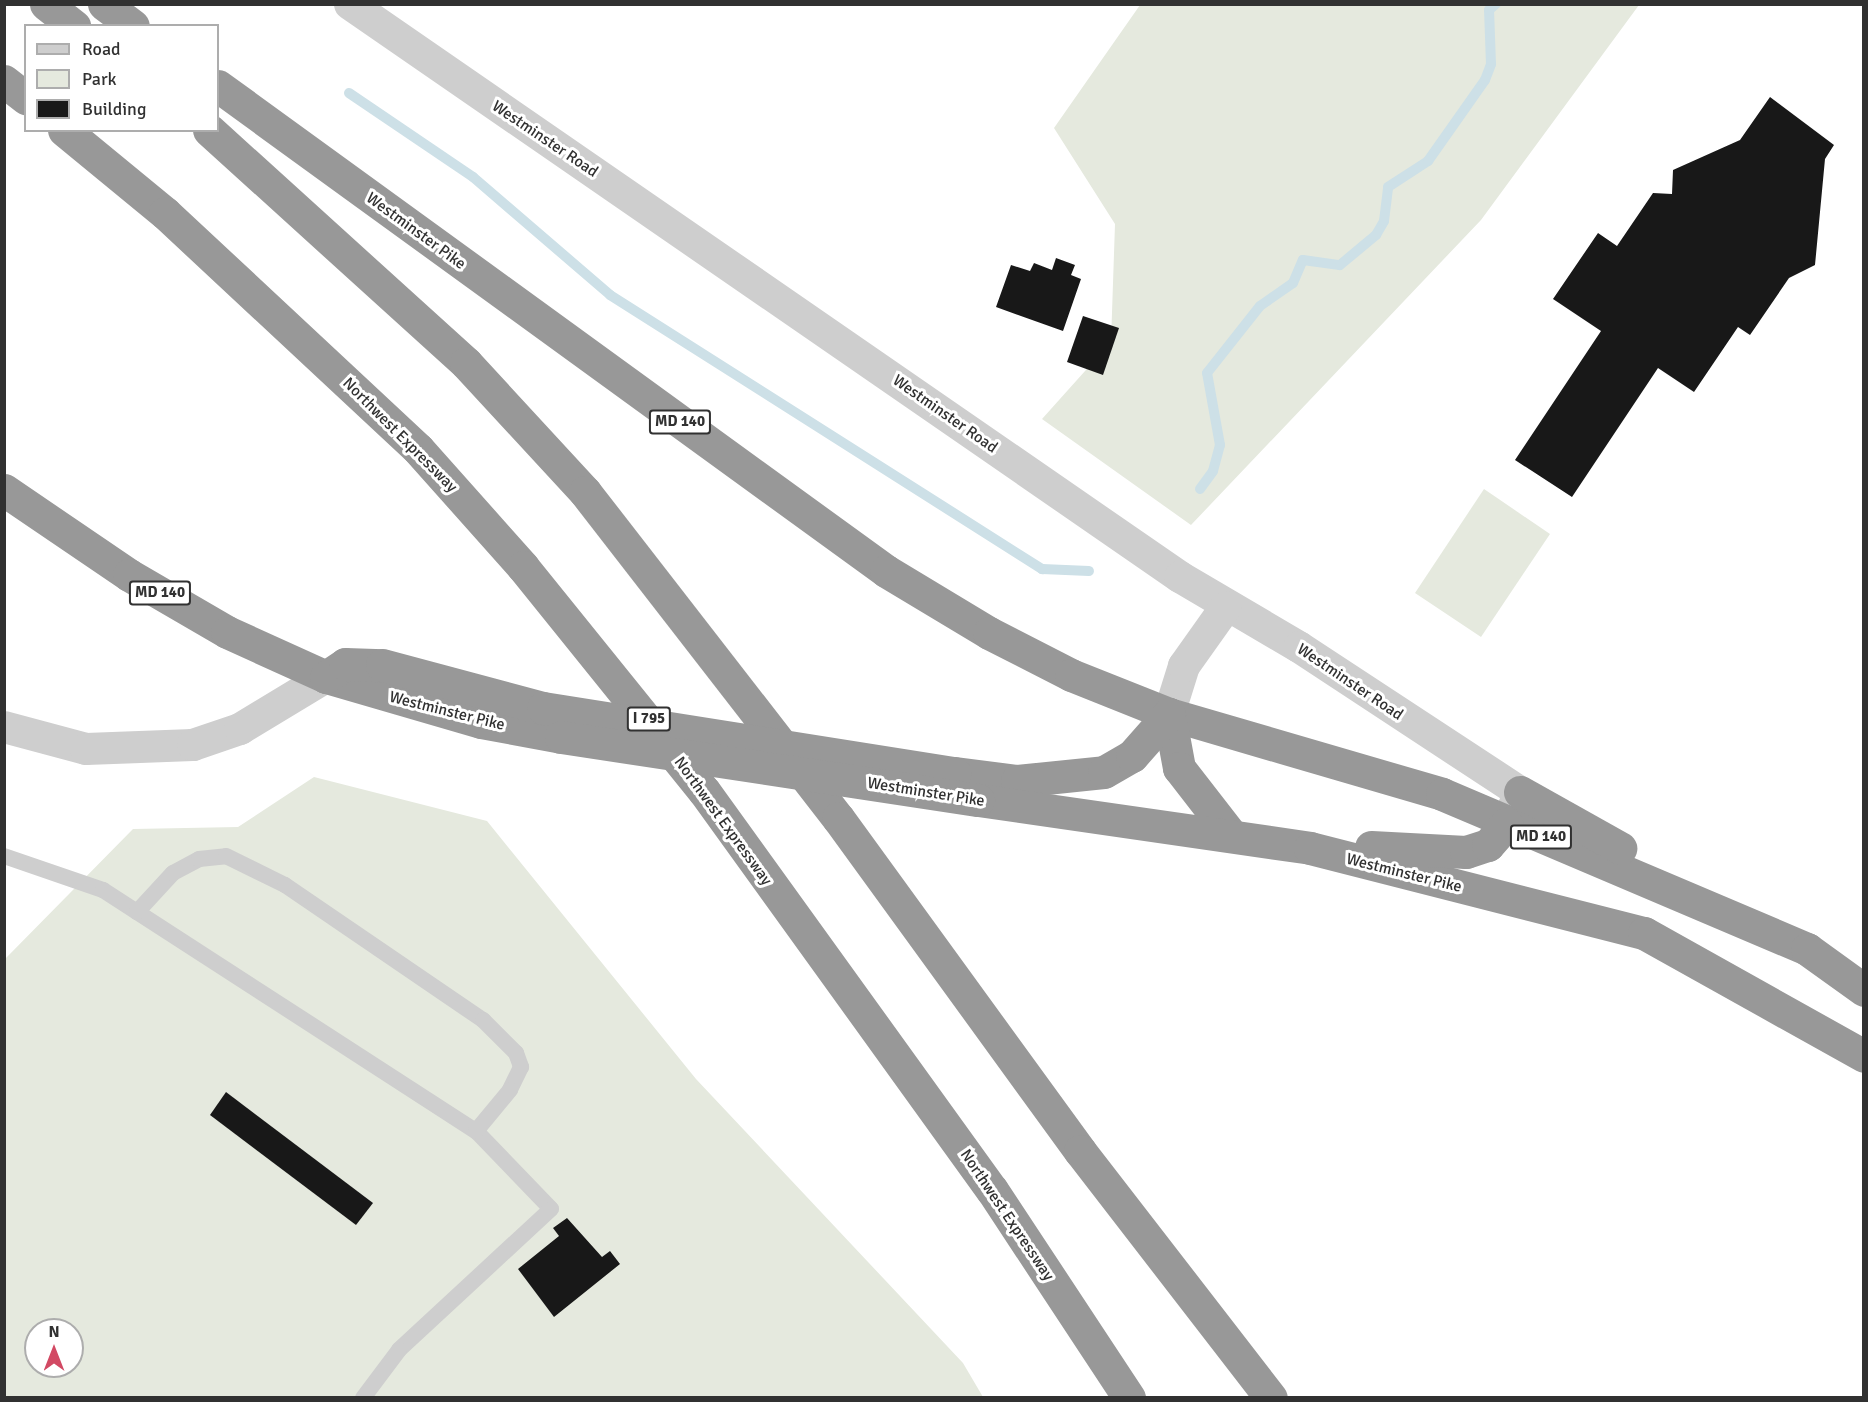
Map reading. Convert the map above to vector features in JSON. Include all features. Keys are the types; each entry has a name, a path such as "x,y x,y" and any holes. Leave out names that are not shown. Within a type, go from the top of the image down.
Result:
{"highway":[{"path":"46,4 71,24"},
{"path":"104,4 130,24"},
{"path":"4,81 24,97"},
{"name":"Westminster Pike","path":"219,88 886,571 1060,670 1169,714 1442,794 1506,824 1808,949 1863,990"},
{"name":"Northwest Expressway","path":"66,132 165,213 418,449 523,567 704,791 992,1190 1129,1398"},
{"path":"211,132 466,363 585,492 838,818 1080,1151 1271,1398"},
{"name":"Westminster Pike","path":"4,490 138,580 227,632 326,677 481,722 561,737 1310,848 1644,933 1788,1010 1863,1056"},
{"path":"326,677 345,664 382,665 543,708 1017,781 1068,780 1104,772 1132,756 1169,714"},
{"path":"1169,714 1179,768 1191,790 1231,836"},
{"path":"1520,792 1863,981"},
{"path":"1310,848 1466,852 1488,845 1506,824"},
{"path":"1788,1010 1863,1078"}],"street":[{"name":"Westminster Road","path":"350,4 1226,607 1299,646 1520,792"},
{"path":"1169,714 1184,666 1226,607"},
{"path":"4,727 86,749 193,745 240,729 326,677"},
{"path":"1506,824 1520,792"}],"lane":[{"path":"4,856 103,890 476,1131 551,1209 399,1350 363,1398"},
{"path":"137,912 173,873 199,859 225,856 285,885 483,1020 516,1053 521,1067 510,1090 476,1131"}],"green space":[{"path":"1140,5 1639,5 1481,220 1191,525 1042,419 1111,342 1115,224 1054,128"},
{"path":"1484,489 1550,534 1481,637 1415,593"},
{"path":"314,777 487,821 696,1079 963,1363 983,1397 5,1398 5,959 133,829 238,827"}],"building":[{"path":"1770,97 1834,145 1825,159 1815,265 1789,278 1750,335 1738,327 1694,392 1658,368 1572,497 1515,460 1601,331 1553,299 1598,233 1617,246 1653,193 1672,194 1673,170 1740,140"},
{"path":"1056,258 1075,265 1071,275 1081,279 1063,331 996,307 1011,265 1030,271 1034,263 1052,270"},
{"path":"1083,316 1119,328 1103,375 1067,362"},
{"path":"226,1092 373,1203 356,1225 210,1115"},
{"path":"567,1218 602,1257 610,1251 620,1264 554,1317 518,1269 559,1236 553,1228"}],"waterway":[{"path":"1200,489 1213,471 1220,445 1207,373 1260,306 1293,283 1303,260 1340,265 1376,235 1384,221 1388,187 1428,161 1485,80 1491,64 1489,10 1496,4"},
{"path":"349,93 473,177 610,295 1042,569 1089,571"}]}
